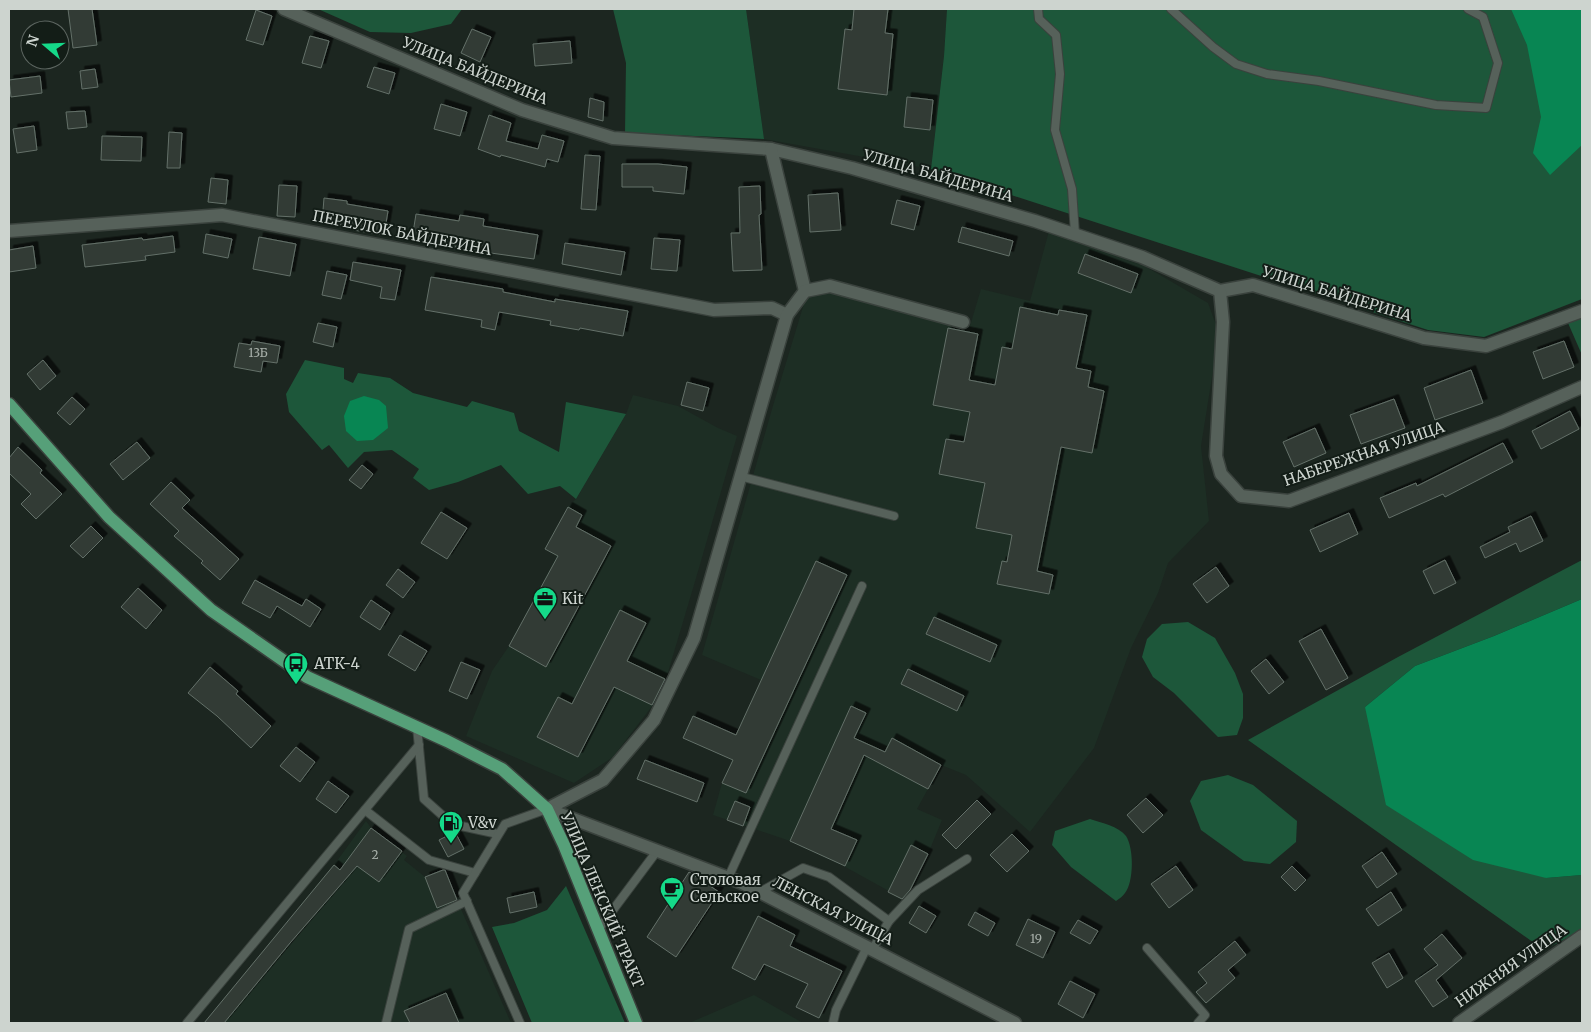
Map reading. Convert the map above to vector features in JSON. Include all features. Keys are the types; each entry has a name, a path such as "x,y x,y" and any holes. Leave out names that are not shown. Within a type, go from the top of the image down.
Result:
{"main road":[{"name":"УЛИЦА ЛЕНСКИЙ ТРАКТ","path":"9,404 109,517 211,610 307,677 502,768 547,809 564,845 636,1023"}],"street":[{"name":"УЛИЦА БАЙДЕРИНА","path":"284,9 522,110 613,138 771,149 852,168 1074,234 1142,257 1220,291 1253,285 1424,338 1486,346 1582,311"},
{"path":"771,149 804,291"},
{"name":"ПЕРЕУЛОК БАЙДЕРИНА","path":"9,231 222,215 714,310 772,308 787,315"},
{"path":"547,809 603,780 654,720 694,638 739,476 787,315 804,291 830,286 963,322"},
{"name":"НАБЕРЕЖНАЯ УЛИЦА","path":"1220,291 1223,322 1216,456 1221,474 1241,496 1289,501 1502,422 1582,387"},
{"name":"ЛЕНСКАЯ УЛИЦА","path":"547,809 760,892 1015,1023"},
{"name":"НИЖНЯЯ УЛИЦА","path":"1459,1023 1582,936"}],"lane":[{"path":"1038,9 1039,19 1056,36 1060,74 1054,130 1072,189 1074,234"},
{"path":"1171,9 1213,47 1236,64 1268,74 1319,81 1436,105 1486,108 1498,63 1483,17 1468,9"},
{"path":"739,476 894,516"},
{"path":"728,878 862,586"},
{"path":"417,727 424,799 452,824 498,834"},
{"path":"187,1023 419,745"},
{"path":"520,1023 463,893 504,824 547,809"},
{"path":"365,810 429,860 475,873"},
{"path":"598,930 657,851"},
{"path":"833,1023 836,1010 869,948 889,921 918,890 967,859"},
{"path":"760,892 803,868 829,877 889,921"},
{"path":"386,1023 409,929 467,901"},
{"path":"1147,948 1205,1015 1198,1023"}],"shaded area":[{"path":"318,9 462,9 451,24 411,33 370,32"},
{"path":"613,9 746,9 764,139 625,133 626,63"},
{"path":"746,9 947,9 944,56 931,169 764,139"},
{"path":"947,9 1582,9 1582,299 1484,337 1428,330 931,169 944,56"},
{"path":"1511,9 1582,9 1582,145 1550,175 1533,153 1541,117 1527,45"},
{"path":"1049,231 1136,261 1208,303 1219,333 1201,446 1209,521 1168,563 1158,593 1131,648 1094,748 1030,832 966,775 941,765 917,809 942,820 928,854 905,900 840,864 790,841 713,815 722,783 739,746 761,680 702,655 806,297 830,290 970,326 981,289 1030,301"},
{"path":"1582,318 1582,355 1568,323"},
{"path":"305,360 344,368 344,379 353,383 358,373 390,378 413,393 467,407 472,401 514,413 519,431 559,452 566,402 626,414 576,499 560,486 528,494 501,465 458,482 429,490 413,478 419,469 392,450 364,452 348,468 329,445 322,450 289,412 286,394"},
{"path":"633,395 678,406 737,436 666,679 653,705 613,757 574,783 466,736 492,671 509,646 557,556 545,549 568,507 576,499 626,414"},
{"path":"364,396 379,400 386,406 388,428 373,440 357,441 346,431 344,416 350,401"},
{"path":"1582,560 1582,599 1494,636 1415,666 1365,707 1546,878 1582,875 1582,930 1544,950 1248,740 1398,657"},
{"path":"1582,599 1582,875 1546,878 1473,860 1386,805 1365,707 1415,666 1494,636"},
{"path":"1188,622 1215,638 1235,673 1243,694 1243,718 1237,735 1218,737 1174,693 1153,677 1142,657 1147,639 1162,624"},
{"path":"1228,775 1253,785 1297,821 1296,842 1270,864 1244,861 1201,830 1190,801 1201,781"},
{"path":"1090,819 1119,830 1129,841 1132,856 1130,881 1125,893 1116,901 1071,867 1052,845 1055,831"},
{"path":"366,821 371,828 407,856 404,860 425,877 437,907 457,900 511,1023 224,1023 348,877 334,865"},
{"path":"566,886 625,1023 532,1023 492,927 514,923 547,910"},
{"path":"754,995 803,1023 689,1023"}],"building":[{"path":"68,9 92,9 97,45 73,48"},
{"path":"854,9 888,9 885,33 893,34 887,95 838,89 845,29 852,30"},
{"path":"256,10 272,16 263,45 246,40"},
{"path":"472,29 491,37 480,62 461,53"},
{"path":"310,36 329,41 321,68 302,63"},
{"path":"570,41 572,63 535,66 533,44"},
{"path":"374,67 395,73 389,94 367,87"},
{"path":"95,69 98,87 82,89 80,71"},
{"path":"40,76 42,93 11,97 9,80"},
{"path":"907,97 933,100 930,130 904,127"},
{"path":"590,98 604,102 603,121 588,117"},
{"path":"441,104 467,112 460,136 434,129"},
{"path":"85,111 87,127 68,129 66,112"},
{"path":"489,115 511,123 506,141 538,149 542,135 564,141 558,162 547,159 545,167 501,155 500,157 478,149"},
{"path":"34,126 37,150 17,153 13,129"},
{"path":"169,132 182,133 180,168 167,168"},
{"path":"102,136 142,137 141,161 101,160"},
{"path":"585,155 600,156 596,210 581,209"},
{"path":"622,164 658,164 687,167 684,194 653,191 653,187 622,187"},
{"path":"211,178 228,180 226,204 208,202"},
{"path":"279,185 297,186 295,217 277,216"},
{"path":"760,186 761,214 759,215 762,270 733,271 731,233 740,233 739,187"},
{"path":"838,193 841,230 810,232 808,195"},
{"path":"324,198 347,201 347,204 388,211 384,235 353,230 353,226 322,223"},
{"path":"897,200 920,206 914,230 891,224"},
{"path":"416,214 459,221 460,215 484,219 483,226 538,235 534,259 455,248 456,246 412,239"},
{"path":"962,227 1013,241 1009,256 958,242"},
{"path":"206,234 232,239 228,258 203,253"},
{"path":"173,236 175,252 145,256 146,260 85,267 82,245"},
{"path":"259,237 296,244 290,276 253,269"},
{"path":"654,238 680,240 677,271 651,269"},
{"path":"565,243 625,252 621,275 562,264"},
{"path":"33,246 36,268 9,272 9,250"},
{"path":"1085,254 1138,274 1131,293 1078,273"},
{"path":"353,262 401,270 395,300 380,298 382,287 350,280"},
{"path":"327,271 347,275 341,299 322,295"},
{"path":"431,277 503,289 503,292 555,302 555,299 628,311 623,336 580,328 579,330 550,325 551,321 499,312 495,330 481,327 482,320 425,310"},
{"path":"1020,307 1058,315 1059,310 1087,315 1076,368 1091,371 1088,387 1104,391 1092,453 1061,447 1037,571 1053,575 1049,594 997,584 1002,561 1007,562 1012,535 976,528 985,483 939,474 946,439 964,442 970,412 933,405 948,328 978,334 969,380 995,385 1002,347 1012,349"},
{"path":"318,323 337,327 333,347 313,342"},
{"path":"252,341 280,346 277,363 263,361 261,372 234,367 239,343 251,345"},
{"path":"1564,341 1574,367 1543,379 1533,352"},
{"path":"43,360 56,376 40,390 27,374"},
{"path":"1471,370 1483,403 1435,420 1424,388"},
{"path":"687,382 709,388 703,411 681,405"},
{"path":"72,397 85,409 70,425 57,413"},
{"path":"1394,399 1405,428 1361,444 1350,415"},
{"path":"1570,411 1579,429 1541,449 1532,431"},
{"path":"1315,428 1326,453 1294,467 1283,442"},
{"path":"137,442 150,458 123,480 110,464"},
{"path":"1503,443 1513,462 1445,497 1443,494 1389,518 1380,498 1416,483 1417,486"},
{"path":"18,447 42,470 40,473 62,494 36,519 21,504 31,494 9,473 9,458"},
{"path":"362,465 373,474 361,489 349,480"},
{"path":"171,482 190,500 182,508 239,559 220,580 201,563 203,561 174,536 179,531 150,504"},
{"path":"568,507 582,515 576,527 611,546 546,667 509,646 558,556 545,549"},
{"path":"441,512 467,528 447,559 421,543"},
{"path":"1349,513 1358,534 1320,552 1310,530"},
{"path":"1531,516 1543,541 1520,552 1516,543 1485,558 1480,547 1510,532 1508,527"},
{"path":"91,526 103,538 83,558 70,546"},
{"path":"1445,560 1456,583 1434,594 1423,571"},
{"path":"816,561 847,575 746,793 722,783 733,760 683,738 693,716 736,735"},
{"path":"1216,567 1229,586 1207,603 1193,584"},
{"path":"398,569 415,582 403,598 386,585"},
{"path":"255,580 302,606 306,599 321,609 310,627 277,606 270,618 242,603"},
{"path":"138,588 162,610 146,629 121,607"},
{"path":"371,600 390,613 380,630 360,617"},
{"path":"620,610 646,623 627,661 665,679 652,705 614,687 578,757 537,737 558,697 572,704"},
{"path":"934,617 997,645 990,662 926,634"},
{"path":"1321,629 1348,678 1326,690 1299,641"},
{"path":"400,635 427,651 415,671 388,655"},
{"path":"1266,659 1284,682 1269,694 1251,671"},
{"path":"461,662 480,670 467,699 449,691"},
{"path":"210,667 238,691 236,694 271,726 251,748 217,716 188,693"},
{"path":"908,669 964,696 957,711 901,684"},
{"path":"851,706 866,713 854,738 885,752 892,738 941,765 928,789 864,755 831,829 857,840 845,866 790,841"},
{"path":"296,747 315,762 300,782 280,766"},
{"path":"645,760 704,783 697,802 637,779"},
{"path":"328,781 349,796 336,813 316,799"},
{"path":"1146,798 1163,815 1143,833 1127,815"},
{"path":"977,800 991,814 956,849 942,835"},
{"path":"735,801 750,807 743,826 727,820"},
{"path":"371,828 402,851 379,882 357,866 224,1023 204,1023 334,865 340,870"},
{"name":"V&v","path":"455,832 464,849 448,857 439,840"},
{"path":"1012,834 1029,851 1007,872 990,855"},
{"path":"911,845 928,854 910,890 902,899 888,892"},
{"path":"1382,852 1397,874 1377,888 1362,866"},
{"path":"1176,866 1193,890 1169,908 1151,884"},
{"path":"1292,866 1306,880 1295,891 1281,877"},
{"path":"445,870 457,900 437,908 425,877"},
{"path":"689,872 719,892 676,957 647,937"},
{"path":"534,892 537,907 510,913 507,898"},
{"path":"1391,892 1402,910 1378,926 1366,909"},
{"path":"919,906 936,916 926,933 909,923"},
{"path":"975,912 995,923 988,936 968,925"},
{"path":"758,916 795,935 790,946 842,971 819,1018 796,1007 808,984 764,964 755,980 732,968"},
{"path":"1028,919 1055,932 1043,958 1016,945"},
{"path":"1078,920 1098,931 1090,944 1070,933"},
{"path":"1442,934 1462,958 1436,980 1448,997 1433,1007 1415,981 1438,965 1424,949"},
{"path":"1235,941 1246,955 1228,970 1235,978 1206,1003 1196,992 1207,983 1198,972"},
{"path":"1389,953 1403,978 1387,988 1372,963"},
{"path":"1070,981 1095,994 1083,1018 1058,1004"},
{"path":"446,993 459,1023 410,1023 404,1011"}],"place":[{"name":"Kit","path":"545,620"},
{"name":"АТК-4","path":"296,685"},
{"name":"V&v","path":"451,844"},
{"name":"Столовая Сельское","path":"672,910"}]}
